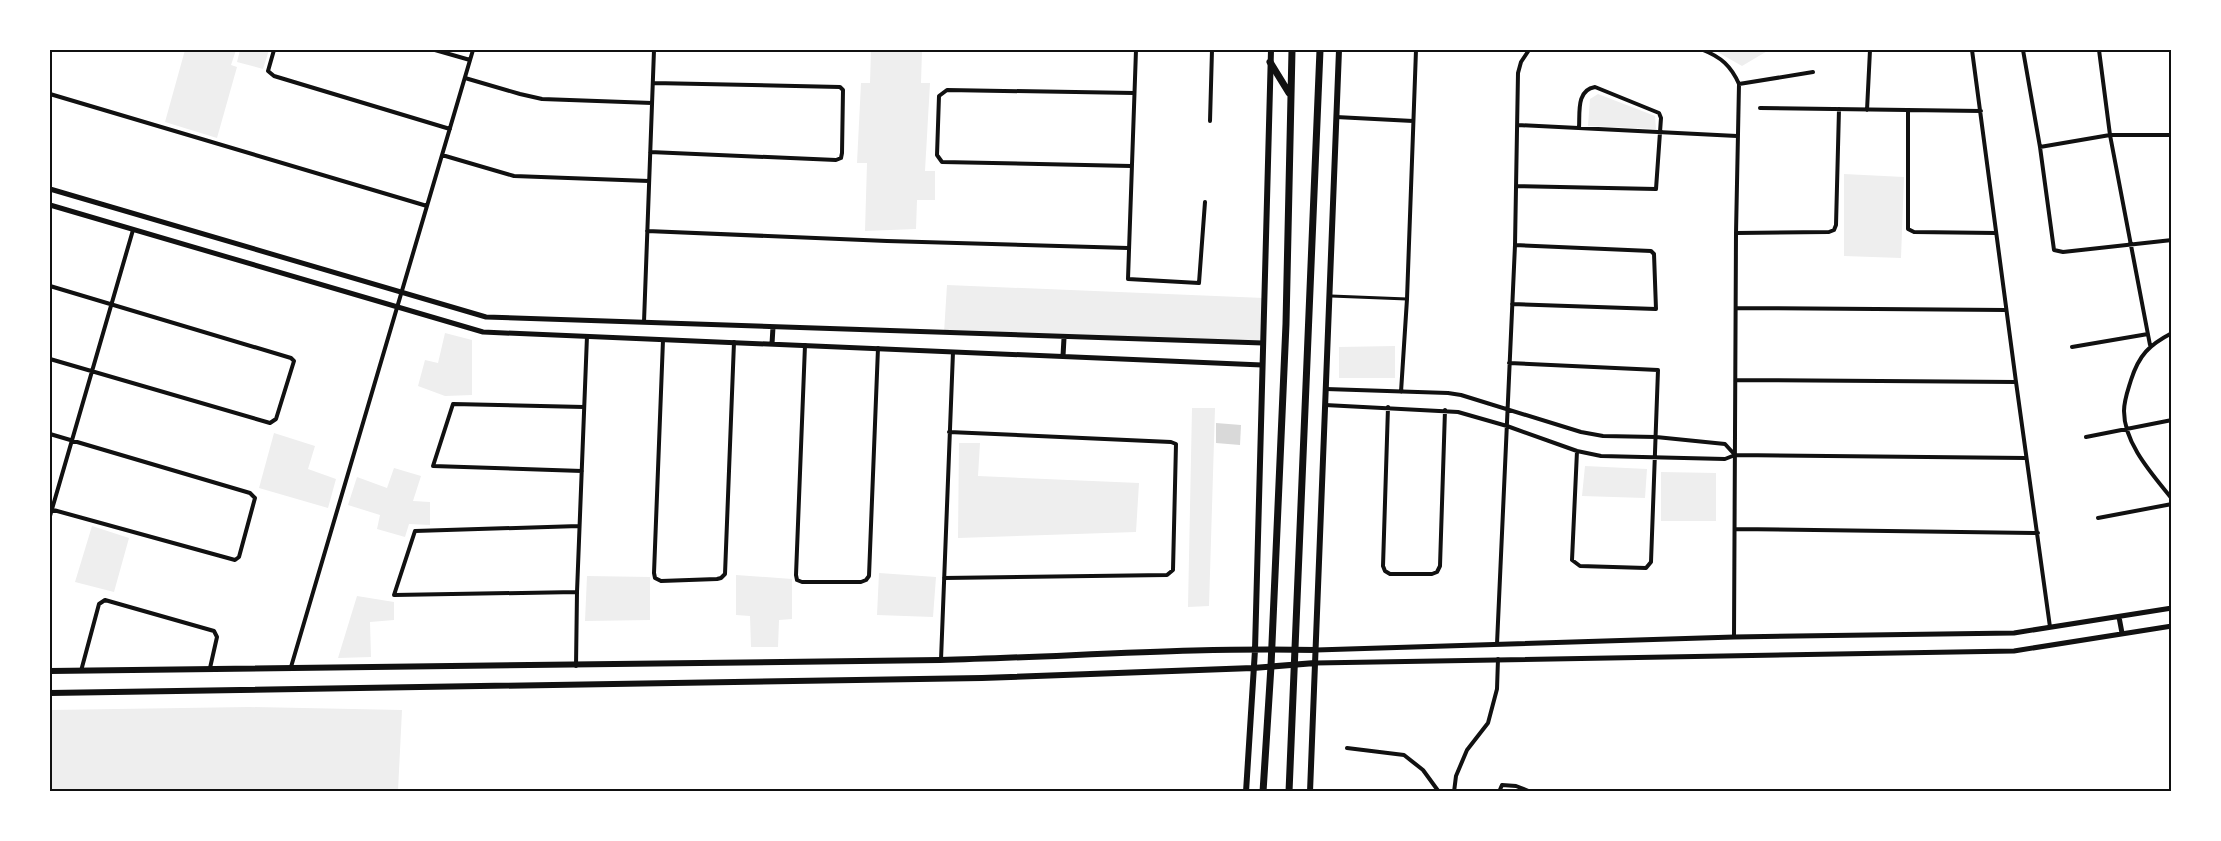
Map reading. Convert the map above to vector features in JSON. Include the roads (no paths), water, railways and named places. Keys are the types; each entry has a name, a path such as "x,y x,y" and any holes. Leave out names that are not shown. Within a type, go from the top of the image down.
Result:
{"highway":[{"path":"1263,792 1271,666 1286,324 1292,50"},
{"path":"1289,792 1320,50"},
{"path":"1270,62 1290,94"}],"main road":[{"path":"1246,792 1255,650 1271,50"},
{"path":"1310,792 1339,50"},
{"path":"50,671 411,666 576,667 1316,650"},
{"path":"50,693 982,678 1254,668 1315,663"}],"street":[{"path":"274,50 268,68 274,76 450,129"},
{"path":"435,50 470,60"},
{"path":"291,668 473,50"},
{"path":"644,322 654,50"},
{"path":"1136,50 1128,279 1199,283 1204,202"},
{"path":"1210,121 1212,50"},
{"path":"1401,392 1407,299 1416,50"},
{"path":"1497,644 1515,245 1518,74 1521,62 1529,50"},
{"path":"1703,50 1716,55 1732,68 1739,84 1734,637"},
{"path":"1867,110 1870,50"},
{"path":"1972,50 2050,628"},
{"path":"2023,50 2040,147 2054,250 2058,252 2172,240"},
{"path":"2099,50 2110,135 2150,345"},
{"path":"1739,84 1813,72"},
{"path":"465,78 542,99 652,103"},
{"path":"650,152 836,160 841,158 843,90 840,87 653,82"},
{"path":"1517,186 1656,189 1661,118 1659,113 1595,87 1588,88 1583,93 1579,128"},
{"path":"1131,166 942,162 937,155 939,96 947,90 1134,93"},
{"path":"50,94 427,206"},
{"path":"1760,108 1908,112 1981,111"},
{"path":"1736,232 1829,232 1834,230 1839,109"},
{"path":"1908,112 1908,229 1914,232 1996,233"},
{"path":"1336,117 1413,122"},
{"path":"1518,125 1737,136"},
{"path":"2040,147 2110,135 2172,135"},
{"path":"442,155 514,176 649,181"},
{"path":"50,189 486,316 1064,338 1263,343"},
{"path":"66,210 70,195"},
{"path":"50,205 476,331 1262,365"},
{"path":"50,516 50,509 133,230"},
{"path":"647,231 1128,248"},
{"path":"1512,304 1656,309 1652,251 1515,245"},
{"path":"50,286 291,358 294,361 276,419 270,423 50,359"},
{"path":"1328,296 1407,299"},
{"path":"1736,308 2006,310"},
{"path":"772,344 773,327"},
{"path":"2172,333 2150,345 2138,364 2126,396 2124,412 2127,429 2142,459 2172,499"},
{"path":"2072,346 2148,334"},
{"path":"576,667 587,336"},
{"path":"1063,356 1064,338"},
{"path":"663,339 654,573 655,578 661,580 717,579 722,578 724,574 734,342"},
{"path":"805,345 796,575 797,580 802,582 861,582 869,576 878,348"},
{"path":"941,660 953,352"},
{"path":"1509,363 1659,370 1652,562 1646,568 1580,566 1572,560 1577,451"},
{"path":"1736,380 2016,382"},
{"path":"1326,390 1461,395 1581,432 1603,436 1656,437 1725,444 1735,455"},
{"path":"582,471 433,466 453,404 584,407"},
{"path":"1325,405 1445,410 1507,426 1577,451 1601,456 1725,459 1735,455 2026,458"},
{"path":"1388,407 1383,566 1390,574 1432,574 1437,572 1440,566 1445,410"},
{"path":"2086,437 2172,420"},
{"path":"944,578 1167,575 1173,570 1176,444 949,432"},
{"path":"50,434 254,495 255,502 237,559 50,509"},
{"path":"2098,518 2172,504"},
{"path":"577,592 394,595 415,531 579,526"},
{"path":"1735,529 2038,533"},
{"path":"81,671 99,604 105,600 214,631 217,637 210,669"},
{"path":"1316,650 1734,637 2014,633 2172,608"},
{"path":"2119,616 2122,633"},
{"path":"1315,663 2014,651 2172,626"},
{"path":"1454,792 1456,776 1467,750 1488,723 1497,689 1498,659"},
{"path":"1347,748 1404,755 1423,770 1439,792"},
{"path":"1499,792 1502,785 1516,786 1531,792"}]}
